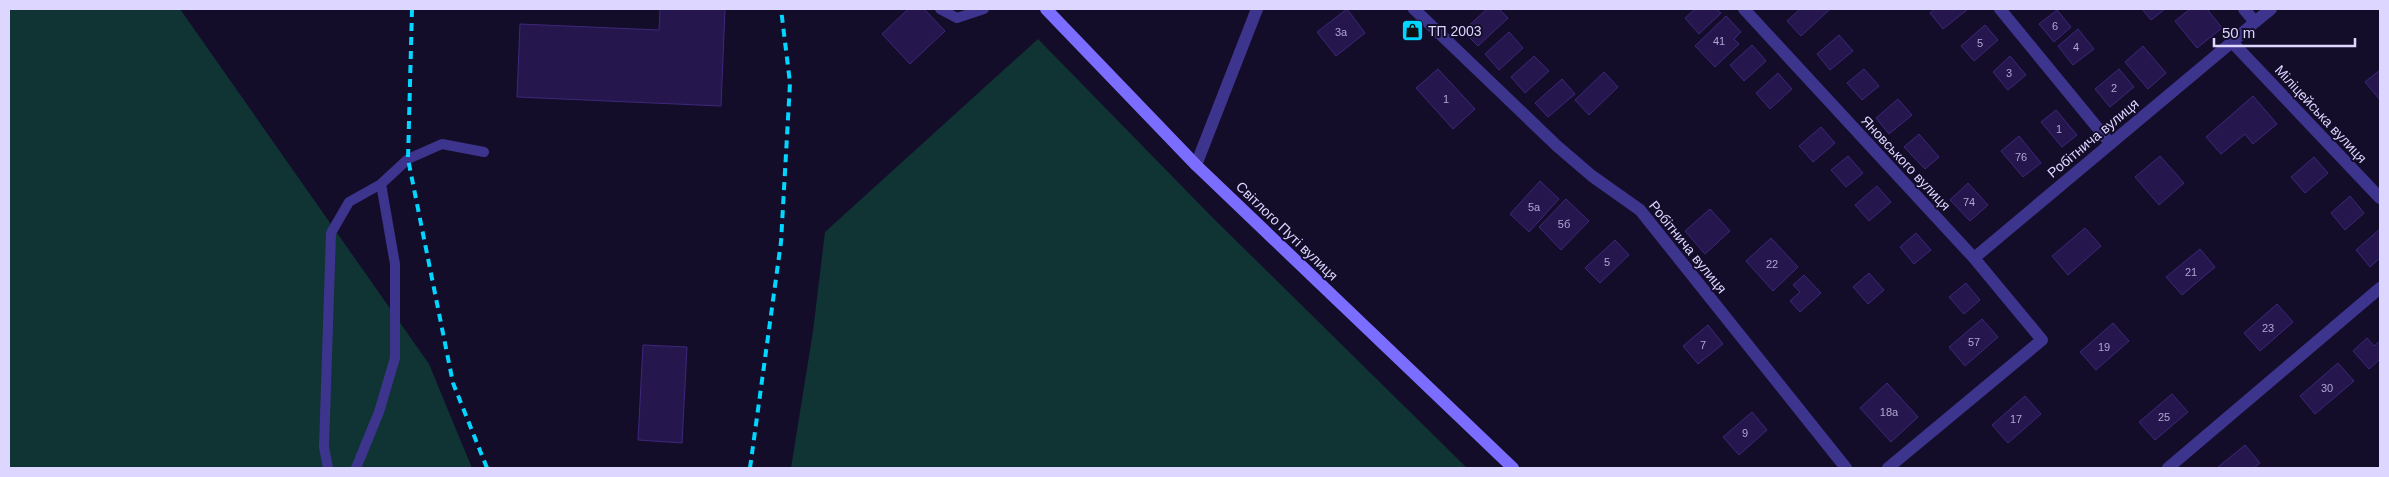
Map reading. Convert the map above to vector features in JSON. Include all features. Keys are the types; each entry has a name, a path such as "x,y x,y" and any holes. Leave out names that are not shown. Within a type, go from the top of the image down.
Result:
{"main road":[{"name":"Світлого Путі вулиця","path":"1046,9 1196,165 1513,468"}],"street":[{"path":"1196,165 1257,9"},
{"name":"Робітнича вулиця","path":"1414,9 1557,146 1592,176 1640,210 1846,468"},
{"name":"Яновського вулиця","path":"1744,9 1974,258 2042,340 1888,468"},
{"path":"2000,9 2110,143"},
{"path":"2244,9 2255,22"},
{"path":"2232,42 2271,9"},
{"name":"Робітнича вулиця","path":"1974,258 2232,42"},
{"name":"Міліцейська вулиця","path":"2232,42 2380,198"},
{"path":"2168,468 2380,288"}],"lane":[{"path":"940,9 956,18 984,9"},
{"path":"328,468 324,447 331,233 348,202 381,184 408,159 442,144 484,152"},
{"path":"356,468 379,412 395,358 395,264 381,184"}],"green space":[{"path":"9,9 180,9 429,364 472,468 9,468"},
{"path":"1038,39 1212,217 1467,468 791,468 813,331 825,232"}],"building":[{"path":"660,9 725,9 721,106 517,97 520,24 659,30"},
{"path":"908,9 924,9 945,31 910,64 882,34"},
{"path":"1347,9 1365,33 1336,56 1317,32"},
{"path":"1487,9 1499,9 1508,18 1478,46 1463,31"},
{"path":"1695,9 1716,9 1721,13 1699,34 1685,18"},
{"path":"1800,9 1830,9 1801,36 1787,21"},
{"path":"1935,9 1968,9 1943,29 1930,13"},
{"path":"2142,9 2165,9 2151,20"},
{"path":"2190,9 2207,9 2222,28 2197,48 2175,21"},
{"path":"2057,10 2071,27 2054,42 2039,24"},
{"path":"1726,16 1741,32 1734,39 1739,44 1715,67 1695,46"},
{"path":"1985,25 1998,40 1974,61 1961,46"},
{"path":"2078,29 2094,49 2073,65 2058,46"},
{"path":"1509,32 1523,48 1499,70 1485,54"},
{"path":"1839,35 1853,51 1830,70 1817,54"},
{"path":"1752,45 1766,61 1744,81 1730,65"},
{"path":"2143,46 2166,73 2148,89 2125,62"},
{"path":"1534,56 1549,71 1525,93 1511,77"},
{"path":"2010,56 2026,75 2008,90 1993,72"},
{"path":"1438,69 1475,109 1453,129 1416,88"},
{"path":"1864,69 1879,86 1862,100 1847,83"},
{"path":"2119,69 2134,87 2110,107 2095,89"},
{"path":"2380,70 2380,100 2365,82"},
{"path":"1604,72 1618,87 1589,115 1575,100"},
{"path":"1778,73 1792,89 1770,109 1756,93"},
{"path":"1562,79 1575,94 1548,117 1535,103"},
{"path":"2253,96 2277,124 2253,144 2245,134 2221,154 2206,137"},
{"path":"1898,99 1912,115 1889,134 1876,118"},
{"path":"2056,110 2077,135 2062,147 2041,122"},
{"path":"1821,127 1835,143 1813,162 1799,146"},
{"path":"1919,134 1939,157 1925,169 1904,147"},
{"path":"2019,136 2041,163 2023,177 2001,151"},
{"path":"1848,156 1863,173 1846,187 1831,170"},
{"path":"2160,156 2184,183 2159,205 2135,177"},
{"path":"2314,157 2328,173 2305,193 2291,177"},
{"path":"1540,181 1559,199 1529,232 1510,214"},
{"path":"1968,183 1988,205 1970,221 1950,200"},
{"path":"1877,186 1891,202 1869,221 1855,205"},
{"path":"2350,196 2364,213 2345,230 2331,213"},
{"path":"1566,199 1589,221 1561,250 1539,227"},
{"path":"1710,209 1730,231 1705,254 1685,231"},
{"path":"2085,228 2101,246 2068,275 2052,256"},
{"path":"2380,229 2380,258 2370,267 2356,250"},
{"path":"1916,233 1931,250 1914,264 1900,247"},
{"path":"1771,238 1798,267 1773,291 1746,261"},
{"path":"1615,240 1629,255 1600,283 1585,268"},
{"path":"2200,249 2215,267 2182,295 2166,277"},
{"path":"1869,273 1884,290 1868,304 1853,287"},
{"path":"1804,275 1821,293 1800,312 1790,301 1800,292 1793,285"},
{"path":"1966,283 1980,300 1964,314 1949,297"},
{"path":"2277,304 2293,322 2260,351 2244,333"},
{"path":"1982,319 1998,337 1965,366 1949,347"},
{"path":"2113,323 2129,341 2096,370 2080,352"},
{"path":"1708,325 1723,344 1698,364 1683,346"},
{"path":"2367,338 2374,346 2380,341 2380,359 2369,369 2353,351"},
{"path":"643,345 687,347 682,443 638,440"},
{"path":"2338,363 2354,381 2315,414 2300,396"},
{"path":"1887,383 1918,417 1891,442 1860,408"},
{"path":"2172,394 2188,412 2155,440 2139,422"},
{"path":"2025,396 2041,414 2008,443 1992,425"},
{"path":"1752,412 1767,430 1739,455 1723,437"},
{"path":"2245,445 2260,463 2254,468 2217,468"}],"railway":[{"path":"412,9 408,159 453,383 487,468"},
{"path":"750,468 781,242 790,83 781,9"}],"place":[{"name":"ТП 2003","path":"1412,31"}]}
